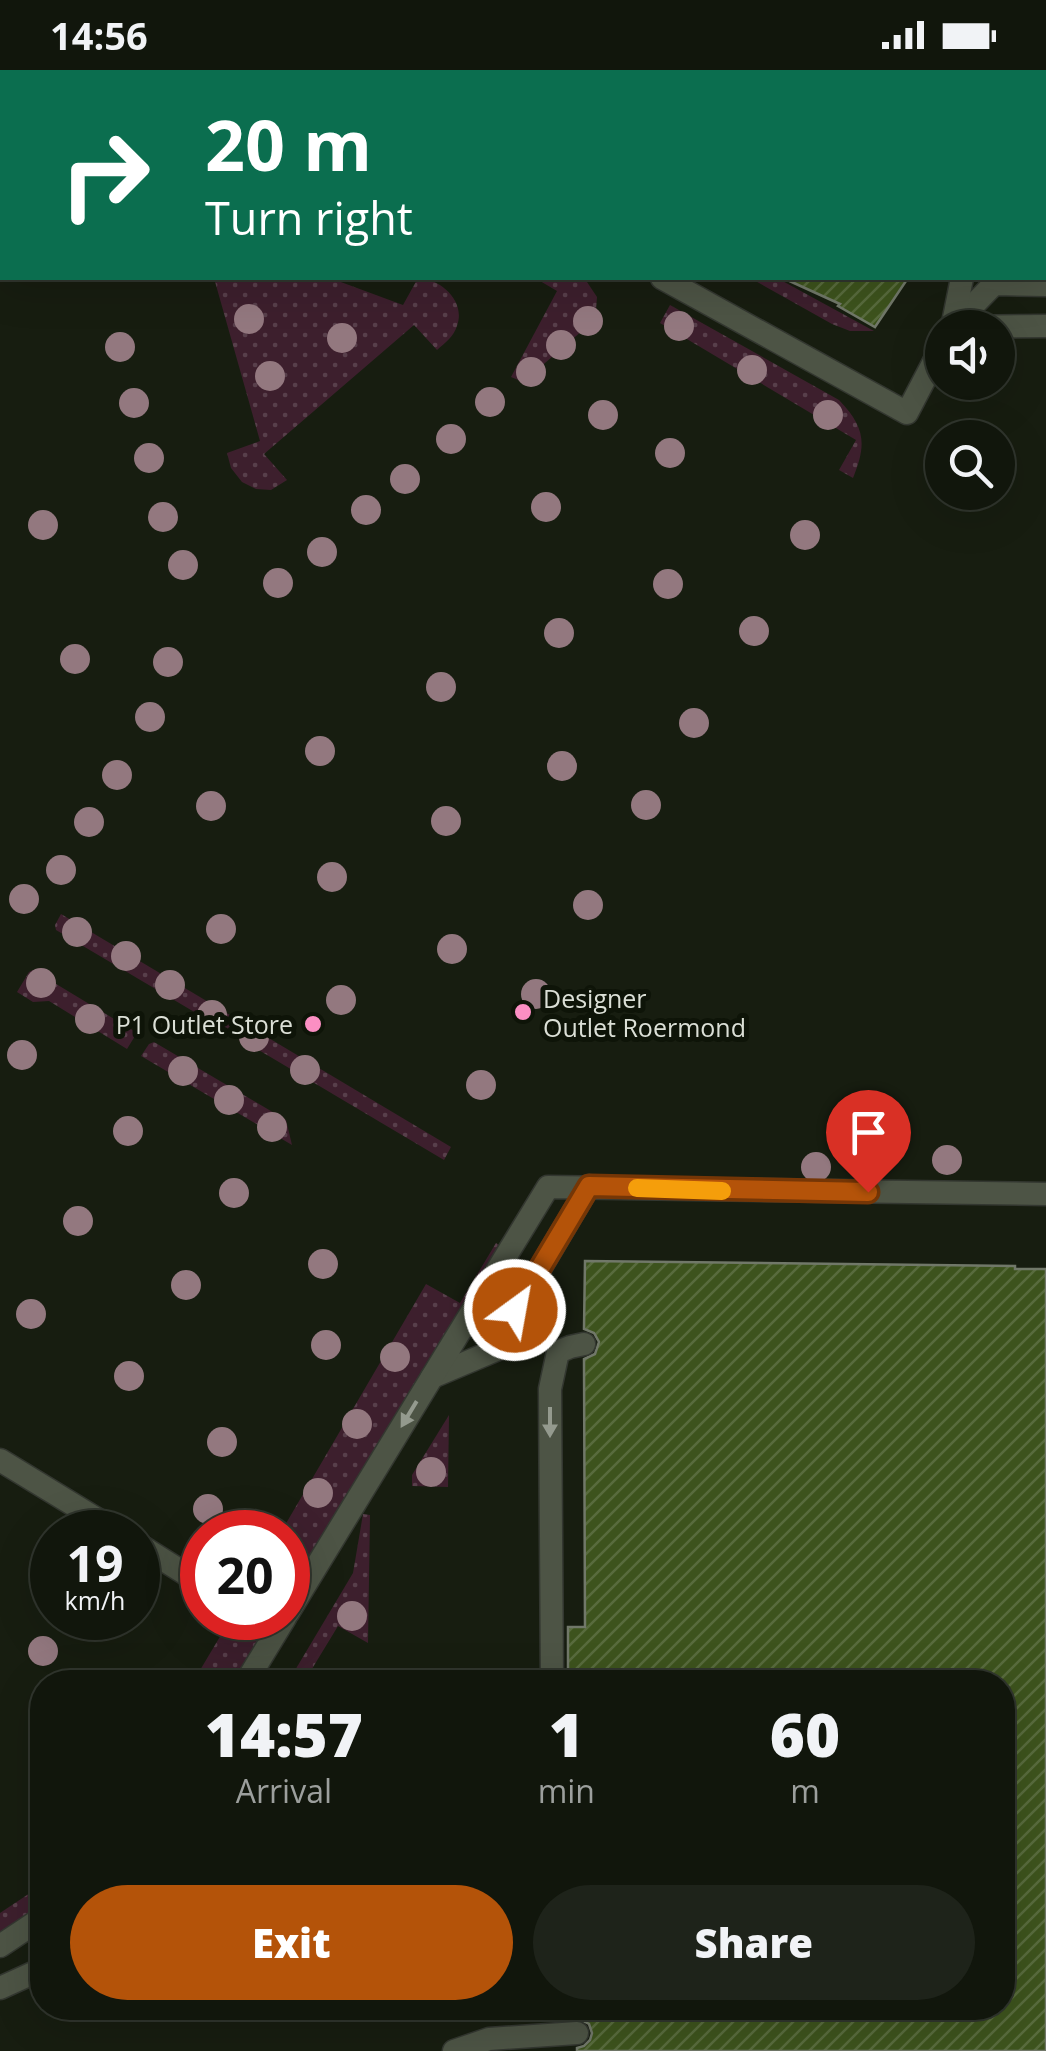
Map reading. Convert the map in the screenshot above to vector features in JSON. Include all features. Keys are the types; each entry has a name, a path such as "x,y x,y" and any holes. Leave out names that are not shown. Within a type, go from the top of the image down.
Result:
{"lane":[{"path":"666,280 908,413 925,380"},
{"path":"955,310 962,280"},
{"path":"969,310 994,284 1046,285"},
{"path":"1015,326 1046,326"},
{"path":"432,1377 504,1347 515,1310 589,1186"},
{"path":"310,1576 548,1187 1046,1194"},
{"path":"552,1670 550,1389 558,1352 584,1344"},
{"path":"0,1460 82,1510"},
{"path":"253,1670 271,1640"},
{"path":"0,1946 30,1926"},
{"path":"0,1988 30,1974"},
{"path":"454,2051 489,2039 577,2033"}],"shaded area":[{"path":"215,280 335,280 403,305 417,280 435,282 450,293 459,317 449,339 437,350 414,325 264,454 287,480 271,490 256,489 242,482 231,468 227,453 260,441"},
{"path":"538,280 587,282 597,297 590,324 523,382 511,377 557,291"},
{"path":"754,280 781,280 874,331 850,331"},
{"path":"670,305 839,400 861,436 853,478 839,470 856,440 660,323"},
{"path":"61,914 451,1147 444,1160 56,930"},
{"path":"33,970 134,1031 127,1049 49,1001 33,1002 17,992"},
{"path":"154,1042 286,1120 292,1145 141,1056"},
{"path":"496,1243 503,1248 467,1308 431,1355 310,1561 310,1510 294,1510 426,1284 460,1303"},
{"path":"449,1415 448,1487 412,1486 412,1475"},
{"path":"363,1514 370,1515 368,1643 338,1626 311,1670 295,1670 353,1573"},
{"path":"218,1640 263,1640 244,1670 200,1670"},
{"path":"30,1893 30,1915 0,1935 0,1913"}],"building":[{"path":"787,280 907,280 875,327 840,304"},
{"path":"585,1261 1046,1269 1046,2051 577,2051 592,2033 589,2024 581,2020 1015,2020 1015,1670 568,1670 568,1627 585,1627 584,1359 595,1354 599,1342 594,1333 584,1329"}],"slow traffic":[{"path":"637,1188 722,1191"}],"place":[{"name":"Designer Outlet Roermond","path":"523,1012"},
{"name":"P1 Outlet Store","path":"313,1024"}],"route":[{"path":"515,1310 589,1186 868,1192"}]}
